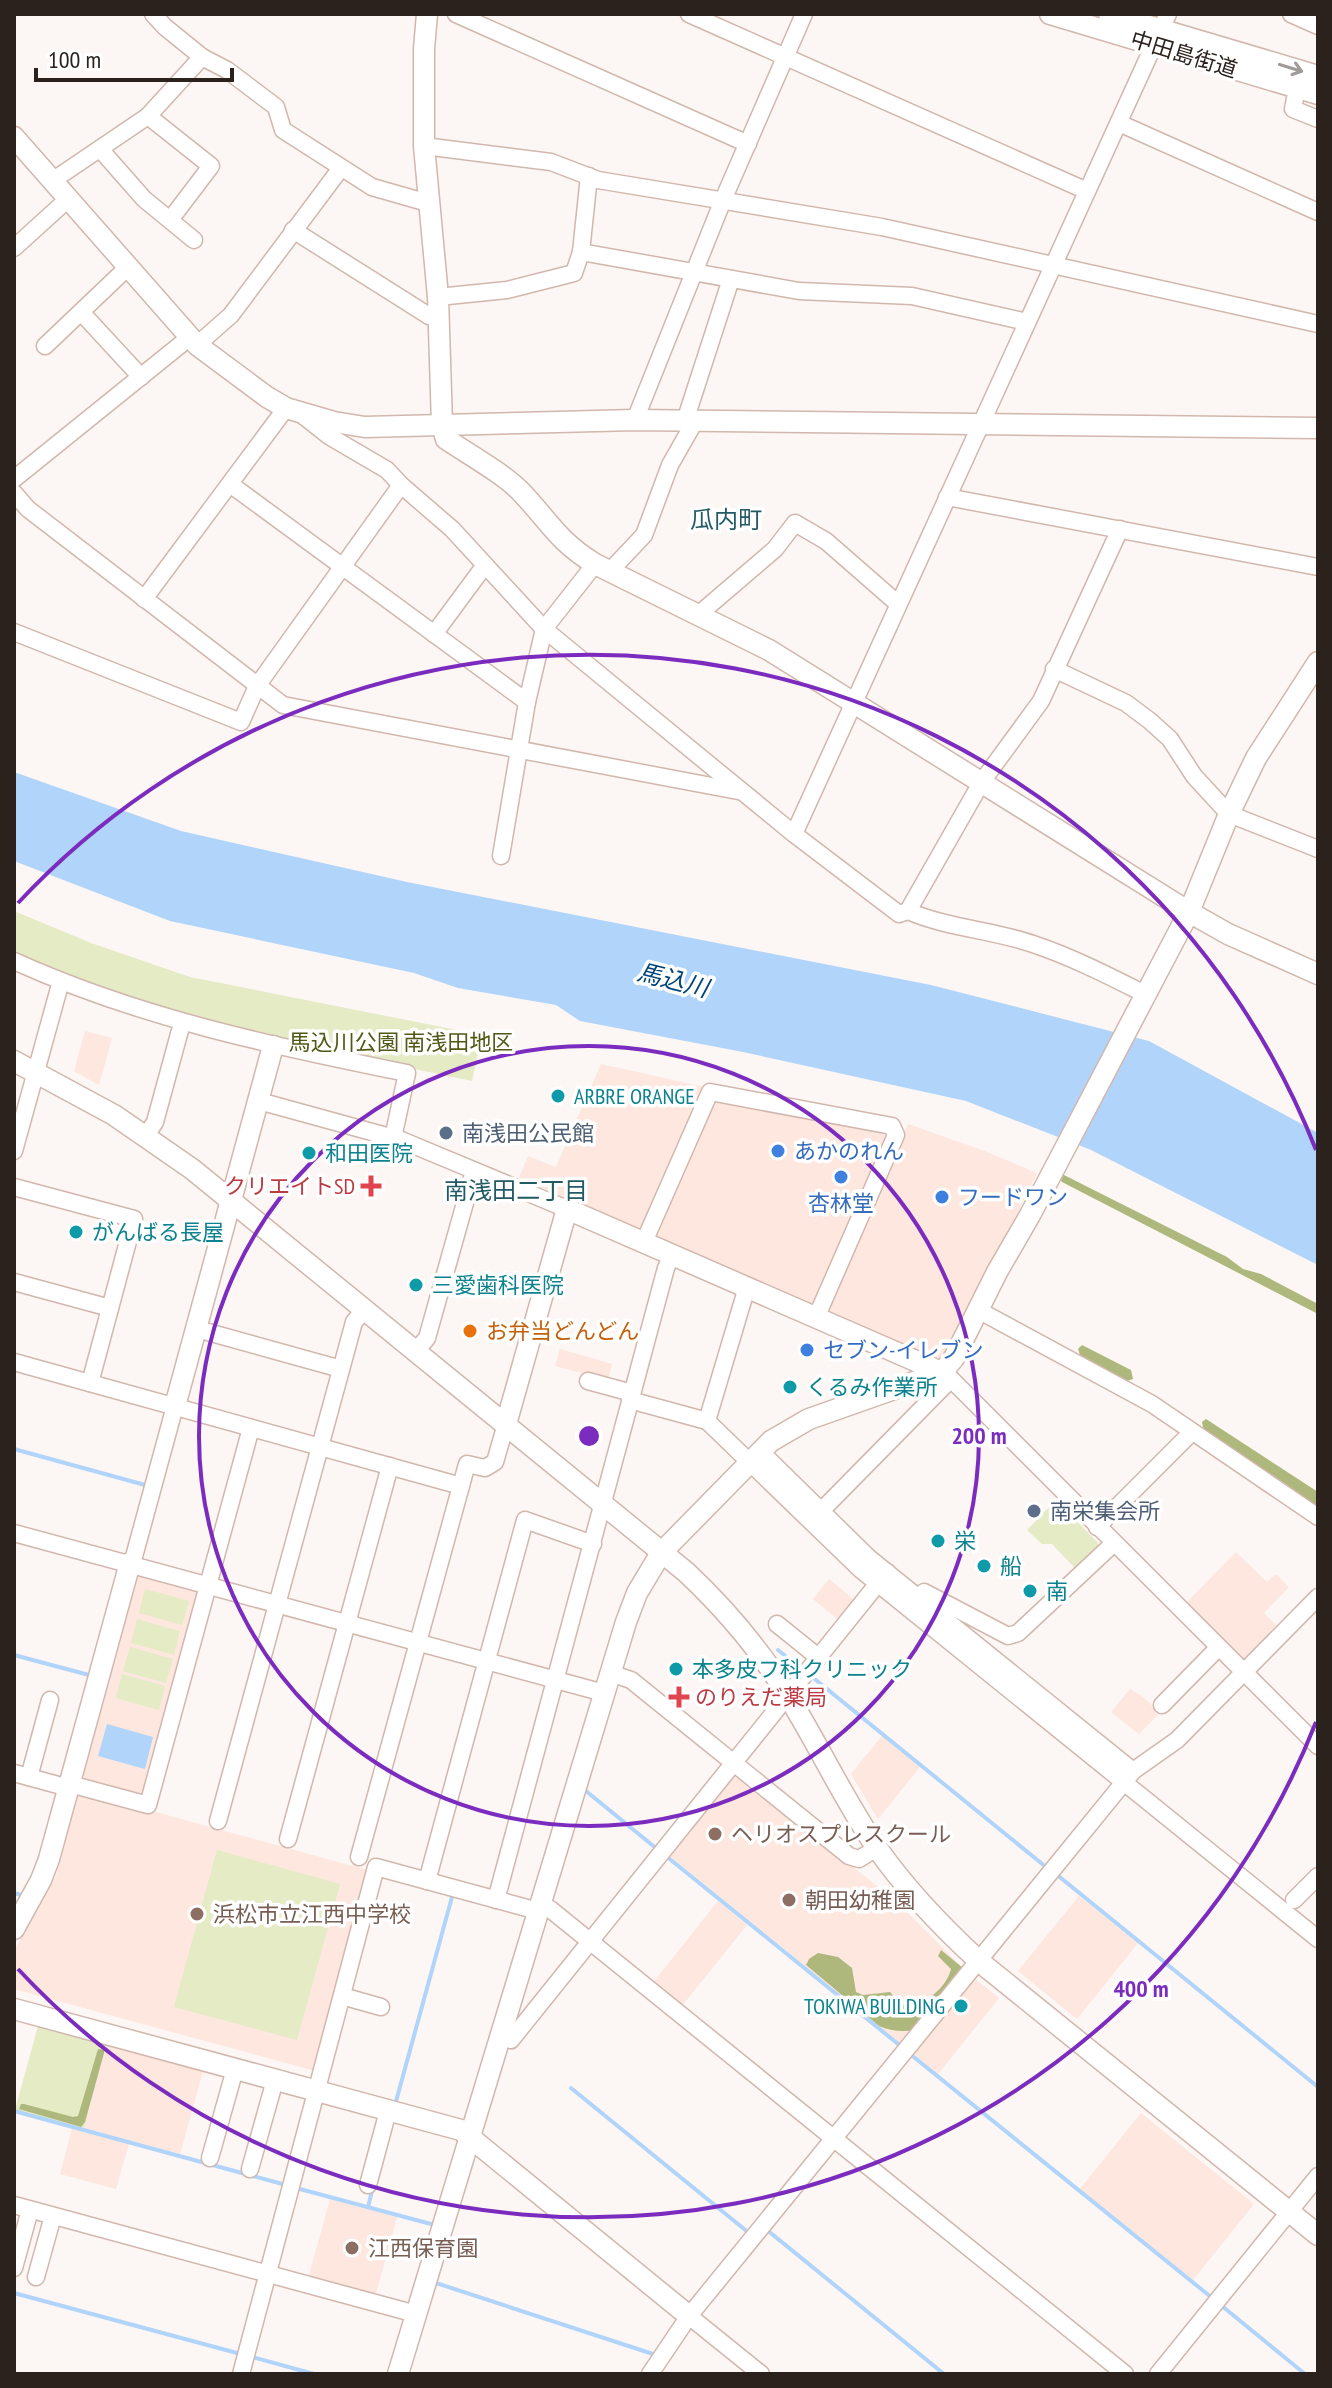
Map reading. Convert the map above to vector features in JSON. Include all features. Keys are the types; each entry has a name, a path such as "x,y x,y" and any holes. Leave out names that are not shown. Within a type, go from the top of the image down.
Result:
{"street":[{"path":"154,14 202,57 227,70 276,107 283,130 372,187 428,203"},
{"path":"427,14 424,146 438,305 442,425 446,439 521,491 570,549 602,568 769,650 1189,912 1228,934 1318,974"},
{"path":"456,14 748,144"},
{"path":"689,14 1087,191"},
{"path":"635,420 723,200 804,14"},
{"name":"中田島街道","path":"1050,14 1161,30 1318,94"},
{"name":"中田島街道","path":"1109,14 1318,76"},
{"path":"1291,14 1318,26"},
{"path":"794,834 1161,30"},
{"path":"52,181 148,116 202,57"},
{"path":"1297,88 1293,109 1318,119"},
{"path":"148,116 211,166 170,220"},
{"path":"1119,123 1318,212"},
{"path":"14,137 193,341 267,397 387,470 452,529 544,629 740,791 899,914 908,911 925,918 987,930 1033,944 1087,965 1145,994"},
{"path":"424,146 551,162 589,176 882,227 1318,324"},
{"path":"100,149 144,199 194,240"},
{"path":"14,479 141,377 231,315 341,168"},
{"path":"293,230 429,316 438,305 574,273 581,252 589,176"},
{"path":"14,248 68,199"},
{"path":"581,252 799,291 912,296 1027,322"},
{"path":"45,346 128,267"},
{"path":"501,856 527,702 544,629 602,568 644,535 690,421 731,279"},
{"path":"81,312 141,377"},
{"path":"293,411 365,427 635,420 1318,428"},
{"path":"144,599 230,484 293,411"},
{"path":"230,484 527,702"},
{"path":"14,632 241,722 257,686 401,485"},
{"path":"14,493 28,509 283,705 740,791"},
{"path":"947,497 1318,567"},
{"path":"698,615 775,549 795,523 826,541 897,603"},
{"path":"908,911 981,783 1041,701 1120,529"},
{"path":"434,634 485,565"},
{"path":"821,1511 946,1376 1189,912 1229,814 1256,758 1311,689 1318,662"},
{"path":"1054,669 1126,703 1150,721 1170,739 1194,776 1229,814 1318,849"},
{"path":"14,961 61,981 182,1023 273,1046 407,1073 393,1138"},
{"path":"15,1144 61,981"},
{"path":"146,1136 155,1122 182,1023"},
{"path":"14,1929 45,1870 70,1786 273,1046"},
{"path":"14,1061 97,1105 146,1136 232,1201 701,1586 764,1661 877,1848 924,1907 980,1962 1318,2235"},
{"path":"644,1242 710,1092 892,1126 896,1135 816,1318"},
{"path":"259,1101 393,1138 644,1242 946,1376 1318,1746"},
{"path":"416,1351 427,1338 474,1171"},
{"path":"14,1187 134,1219 90,1383"},
{"path":"359,1857 467,1464 485,1468 495,1462 567,1209"},
{"path":"496,1900 672,1255"},
{"path":"14,1282 110,1308"},
{"path":"707,1421 747,1287"},
{"path":"218,1821 354,1322 365,1309"},
{"path":"978,1310 1152,1404 1318,1517"},
{"path":"197,1329 341,1369"},
{"path":"14,1362 461,1486"},
{"path":"398,2374 637,1593 662,1552 754,1456 783,1433 809,1419 946,1376"},
{"path":"588,1381 707,1421 754,1456 821,1511 882,1578 910,1591 1318,1939"},
{"path":"50,1700 22,1775 148,1805 251,1428"},
{"path":"1097,1527 1192,1432"},
{"path":"754,1456 882,1578 1128,1777"},
{"path":"288,1839 390,1466"},
{"path":"427,1881 525,1520 593,1544"},
{"path":"14,1533 556,1679 607,1683 631,1680 849,1856 859,1859 877,1848"},
{"path":"910,1591 913,1586 1008,1636 1018,1633 1113,1544"},
{"path":"500,2036 511,2040 882,1578"},
{"path":"650,2374 689,2316 1128,1777 1177,1740 1318,1597"},
{"path":"777,1624 818,1657"},
{"path":"1162,1705 1218,1648"},
{"path":"241,2374 376,1867 496,1900 550,1909 1125,2374"},
{"path":"1294,1900 1318,1876"},
{"path":"342,1996 381,2007"},
{"path":"14,2009 461,2130 761,2374"},
{"path":"210,2158 235,2069"},
{"path":"250,2169 275,2080"},
{"path":"368,2185 388,2111"},
{"path":"1158,2374 1318,2176"},
{"path":"14,2268 22,2208 416,2314"},
{"path":"36,2277 53,2216"}],"shaded area":[{"path":"85,1031 112,1038 99,1085 74,1071"},
{"path":"601,1064 705,1087 644,1226 637,1229 519,1178 528,1156 556,1167"},
{"path":"717,1099 885,1131 889,1138 817,1302 809,1305 658,1239 655,1231 712,1102"},
{"path":"908,1124 1037,1173 947,1355 933,1359 831,1314 828,1307"},
{"path":"560,1349 612,1364 608,1380 555,1366"},
{"path":"1236,1552 1267,1582 1276,1574 1289,1587 1264,1613 1281,1630 1246,1666 1184,1605"},
{"path":"139,1573 199,1589 144,1799 82,1782"},
{"path":"829,1579 858,1603 842,1623 813,1599"},
{"path":"1130,1689 1160,1713 1139,1734 1111,1712"},
{"path":"882,1736 920,1767 878,1819 851,1774"},
{"path":"735,1771 899,1904 967,1972 905,2047 666,1853"},
{"name":"浜松市立江西中学校","path":"79,1791 371,1871 319,2072 14,1989 14,1951 56,1876"},
{"path":"1079,1896 1138,1943 1077,2019 1018,1971"},
{"path":"718,1901 747,1925 681,2007 652,1984"},
{"path":"973,1977 999,1998 938,2074 911,2052"},
{"path":"106,2045 203,2071 180,2154 84,2128"},
{"path":"1141,2113 1254,2204 1193,2280 1080,2189"},
{"path":"72,2129 129,2144 116,2189 60,2174"},
{"name":"江西保育園","path":"330,2199 397,2217 375,2297 308,2279"}],"green space":[{"name":"馬込川公園 南浅田地区","path":"14,911 91,943 190,977 482,1035 472,1081 265,1038 152,1007 14,955"},
{"path":"1062,1174 1227,1257 1243,1269 1261,1274 1318,1304 1318,1314 1062,1182"},
{"path":"1082,1345 1131,1370 1133,1379 1124,1382 1081,1358 1078,1349"},
{"path":"1206,1419 1318,1492 1318,1509 1204,1432 1202,1422"},
{"path":"1056,1500 1098,1543 1098,1547 1075,1568 1052,1544 1042,1544 1027,1530"},
{"path":"145,1589 189,1601 182,1625 139,1613"},
{"path":"137,1619 180,1631 174,1655 131,1643"},
{"path":"130,1647 173,1659 166,1683 123,1671"},
{"path":"122,1674 165,1686 159,1710 116,1698"},
{"path":"217,1850 340,1884 297,2040 174,2007"},
{"path":"941,1950 963,1968 915,2030 910,2031 879,2026 806,1965 818,1953 838,1957 852,1968 856,1992 863,1995 890,1992 901,2005 909,2005 932,1996 944,1983 951,1969 938,1956"},
{"path":"38,2026 106,2045 84,2128 15,2110"},
{"path":"98,2049 104,2050 104,2053 81,2127 19,2109 24,2104 78,2116"}],"water":[{"name":"馬込川","path":"14,772 181,831 407,882 931,985 1149,1041 1318,1133 1318,1265 1091,1150 966,1101 743,1052 580,1021 556,1005 458,988 414,973 170,921 14,861"},
{"path":"107,1724 153,1737 145,1769 98,1756"}],"waterway":[{"path":"14,1449 145,1485"},
{"path":"778,1650 803,1670"},
{"path":"14,1655 89,1675"},
{"path":"811,1676 1046,1867"},
{"path":"586,1791 657,1849"},
{"path":"666,1856 903,2048"},
{"path":"1056,1874 1318,2087"},
{"path":"14,1893 21,1895"},
{"path":"395,2105 452,1897"},
{"path":"910,2054 1211,2297"},
{"path":"571,2088 749,2233"},
{"path":"14,2111 286,2185"},
{"path":"368,2207 373,2187"},
{"path":"296,2188 431,2224"},
{"path":"767,2230 944,2374"},
{"path":"436,2283 656,2355"},
{"path":"14,2293 237,2353"},
{"path":"1222,2306 1305,2374"},
{"path":"252,2357 314,2374"}],"place":[{"name":"ARBRE ORANGE","path":"558,1096"},
{"name":"南浅田公民館","path":"446,1133"},
{"name":"あかのれん","path":"778,1151"},
{"name":"和田医院","path":"309,1153"},
{"name":"杏林堂","path":"841,1177"},
{"name":"クリエイトSD","path":"371,1186"},
{"name":"フードワン","path":"942,1197"},
{"name":"がんばる長屋","path":"76,1232"},
{"name":"三愛歯科医院","path":"416,1285"},
{"name":"お弁当どんどん","path":"470,1331"},
{"name":"セブン-イレブン","path":"807,1350"},
{"name":"くるみ作業所","path":"790,1387"},
{"name":"南栄集会所","path":"1034,1511"},
{"name":"栄","path":"938,1541"},
{"name":"船","path":"984,1566"},
{"name":"南","path":"1030,1591"},
{"name":"本多皮フ科クリニック","path":"676,1669"},
{"name":"のりえだ薬局","path":"679,1697"},
{"name":"ヘリオスプレスクール","path":"715,1834"},
{"name":"朝田幼稚園","path":"789,1900"},
{"name":"浜松市立江西中学校","path":"197,1914"},
{"name":"TOKIWA BUILDING","path":"961,2006"},
{"name":"江西保育園","path":"352,2248"}],"district":[{"name":"瓜内町","path":"726,519"},
{"name":"南浅田二丁目","path":"516,1190"}]}
